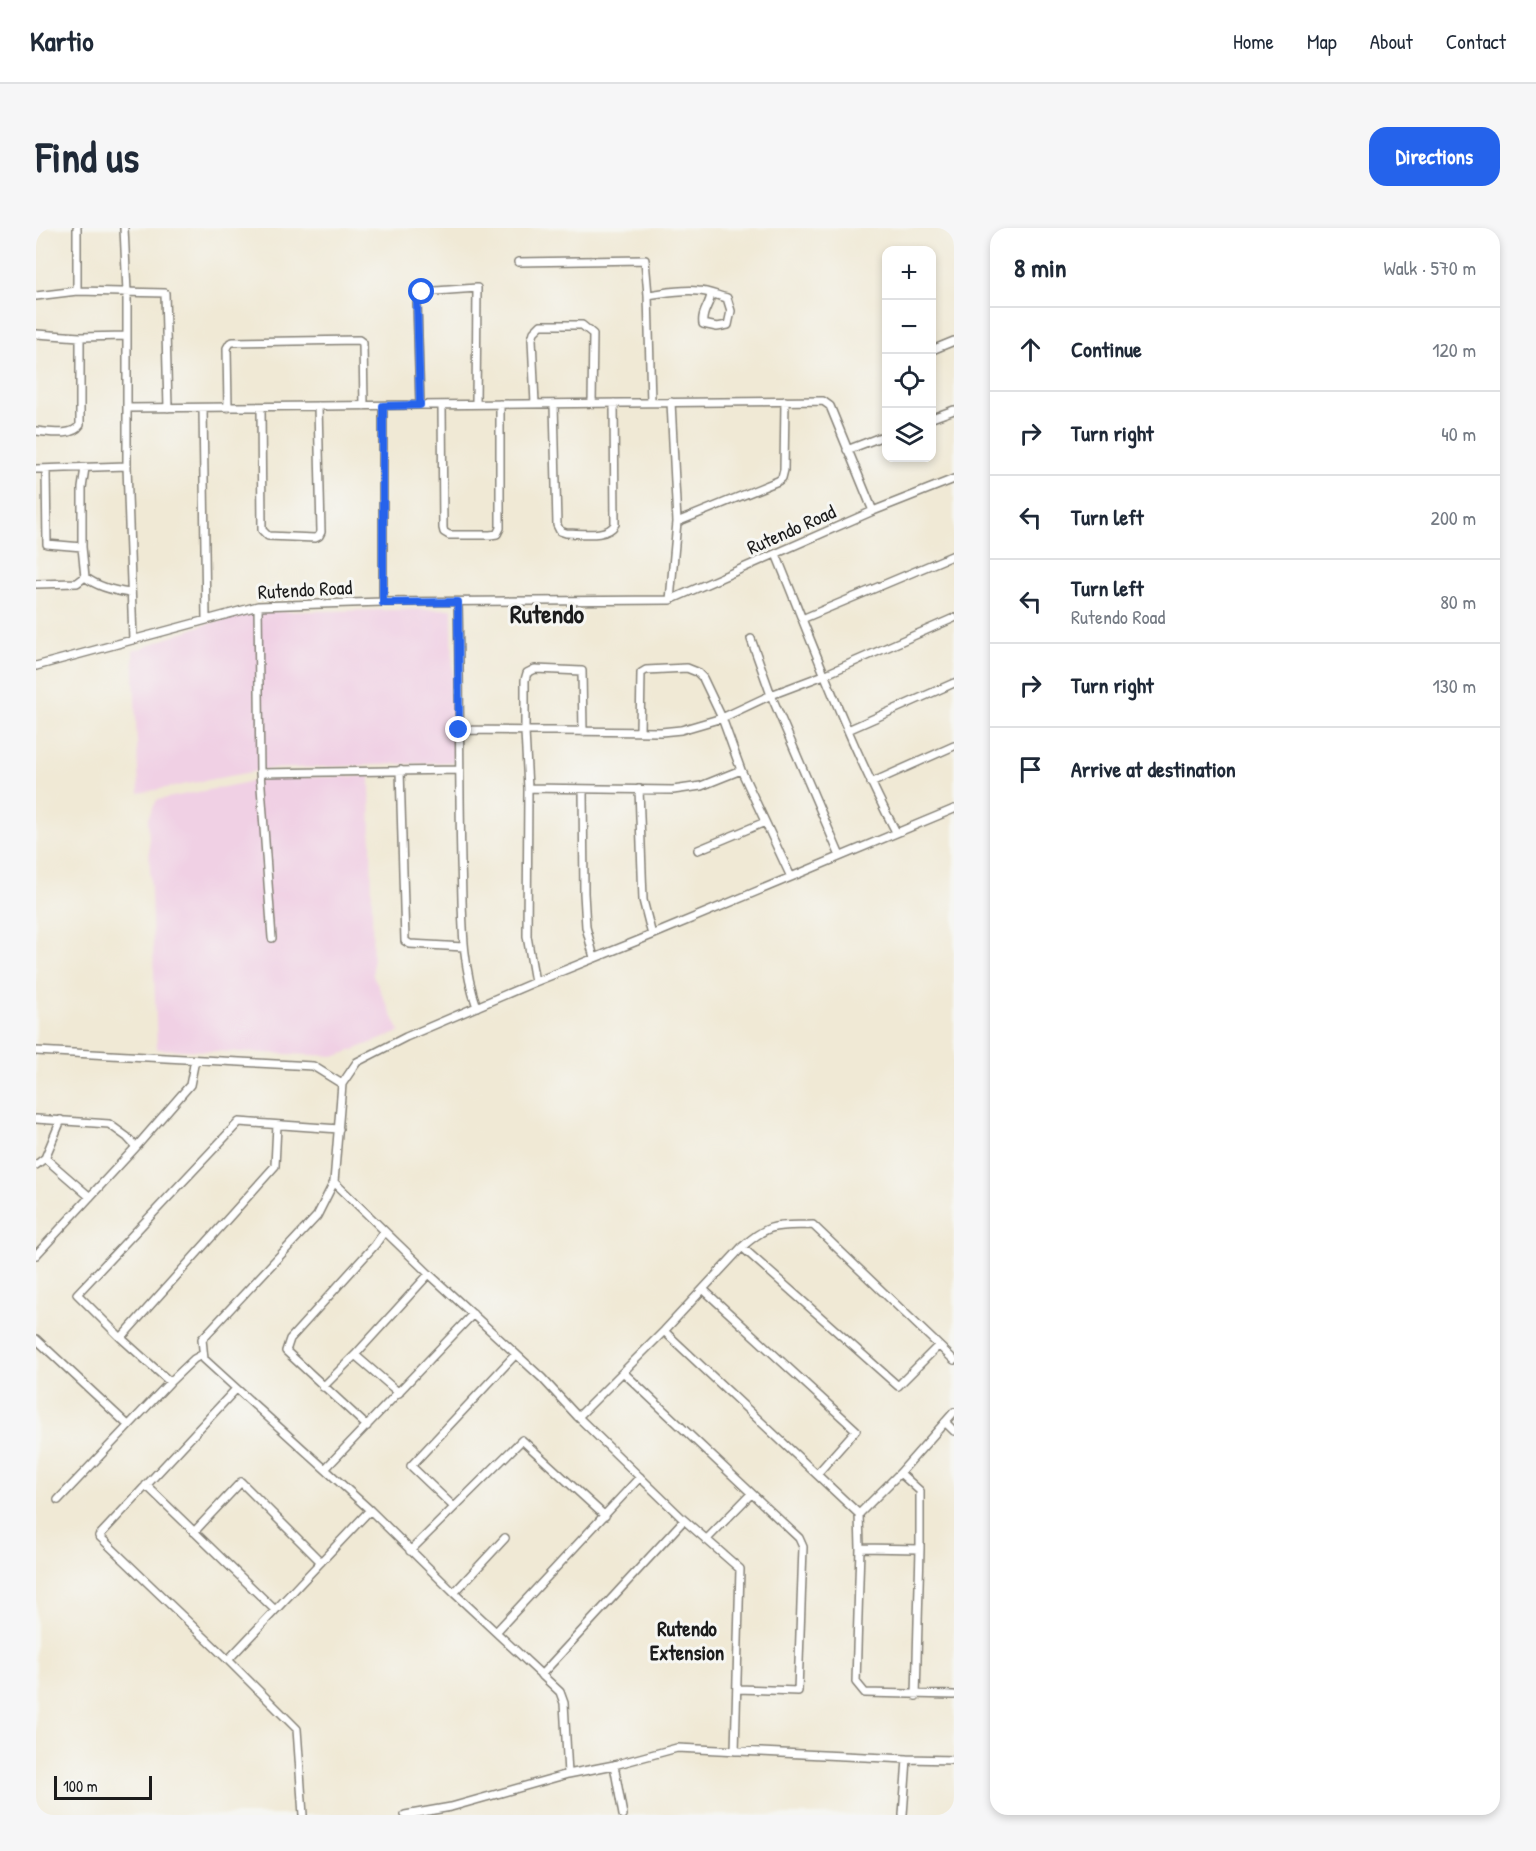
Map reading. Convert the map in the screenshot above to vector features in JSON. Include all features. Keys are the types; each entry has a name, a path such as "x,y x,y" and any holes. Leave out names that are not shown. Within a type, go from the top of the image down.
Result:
{"street":[{"path":"76,228 77,291"},
{"path":"124,228 127,292 126,466 133,640"},
{"path":"518,262 645,260 651,402"},
{"path":"420,405 417,302 419,295 422,292 477,288 476,404"},
{"path":"36,296 77,291 165,293 168,408"},
{"path":"648,295 698,291 711,294 727,298 731,312 728,326 717,327 703,324 702,316 710,303 711,294"},
{"path":"535,404 532,339 534,332 541,325 582,325 593,334 592,403"},
{"path":"36,334 80,337 126,336"},
{"path":"36,431 71,432 80,425 80,337"},
{"path":"228,408 227,348 230,343 302,340 362,341 364,406"},
{"path":"936,349 954,341"},
{"path":"677,522 782,478 785,401"},
{"path":"127,408 823,401 830,406 873,511"},
{"path":"670,600 677,522 671,402"},
{"path":"554,404 557,525 560,531 566,533 596,533 607,532 615,524 614,403"},
{"path":"442,405 444,532 490,535 497,534 500,528 500,404"},
{"path":"261,407 262,530 268,536 315,538 321,532 318,406"},
{"path":"383,406 383,603"},
{"path":"203,408 207,619"},
{"path":"936,416 954,410"},
{"path":"847,450 882,437"},
{"path":"36,469 126,466"},
{"path":"85,468 82,488 82,547 85,577 93,583 118,592 130,593"},
{"path":"46,469 47,544 82,547"},
{"name":"Rutendo Road","path":"36,666 258,606 670,600 873,511 954,480"},
{"path":"776,554 824,675 871,783 896,832"},
{"path":"802,619 954,555"},
{"path":"36,584 77,583 85,577"},
{"path":"458,602 459,770 464,947 470,987 477,1007"},
{"path":"258,606 260,773 272,938"},
{"path":"459,730 525,732 681,730 722,718 954,618"},
{"path":"751,639 771,695 840,856"},
{"path":"640,731 641,673 646,670 687,668 697,672 703,678 722,718 741,770 791,877"},
{"path":"535,982 527,936 528,788 525,680 527,673 535,669 582,671 583,732"},
{"path":"848,730 954,683"},
{"path":"871,783 954,746"},
{"path":"400,770 405,941 410,944 464,947"},
{"path":"260,773 459,770"},
{"path":"528,788 673,789 701,786 741,770"},
{"path":"583,789 586,927 594,958"},
{"path":"639,789 643,900 652,935"},
{"path":"568,1774 564,1703 560,1692 410,1551 370,1510 204,1359 202,1339 317,1216 334,1182 342,1084 357,1062 406,1037 535,982 954,809"},
{"path":"698,850 765,822"},
{"path":"36,1051 313,1066 342,1084"},
{"path":"36,1255 136,1147 190,1084 195,1060"},
{"path":"36,1119 109,1124 136,1147"},
{"path":"36,1165 45,1158 61,1120"},
{"path":"170,1382 77,1294 239,1122 339,1129"},
{"path":"121,1338 275,1166 278,1125"},
{"path":"45,1158 90,1197"},
{"path":"334,1182 384,1232 542,1378 578,1417 684,1520 740,1569 735,1751"},
{"path":"578,1417 624,1373 742,1247 756,1234 773,1226 813,1225 954,1360"},
{"path":"367,1426 286,1351 290,1339 375,1245 384,1232"},
{"path":"742,1247 898,1386 938,1346"},
{"path":"323,1387 429,1274"},
{"path":"704,1290 856,1430 817,1474"},
{"path":"325,1469 473,1314"},
{"path":"664,1331 859,1514 856,1682 865,1693 916,1696 954,1695"},
{"path":"36,1339 128,1425"},
{"path":"58,1500 170,1382 194,1359 203,1354"},
{"path":"454,1507 411,1466 516,1354"},
{"path":"355,1355 399,1393"},
{"path":"624,1373 799,1538 803,1547 798,1691 737,1689"},
{"path":"236,1389 99,1536 297,1729 303,1815"},
{"path":"859,1514 900,1473 954,1412"},
{"path":"945,1422 954,1431"},
{"path":"410,1551 522,1440 605,1516"},
{"path":"900,1473 920,1491 916,1696"},
{"path":"496,1632 640,1477"},
{"path":"195,1532 241,1482 321,1562"},
{"path":"146,1485 276,1610"},
{"path":"706,1540 751,1494"},
{"path":"228,1660 370,1510"},
{"path":"541,1675 684,1520"},
{"path":"454,1593 505,1538"},
{"path":"860,1548 920,1550"},
{"path":"405,1815 451,1811 568,1774 614,1765 677,1748 954,1760"},
{"path":"903,1815 907,1759"},
{"path":"614,1765 623,1815"}],"shaded area":[{"path":"452,609 454,762 267,769 139,793 133,651 203,625 252,612"},
{"path":"370,776 373,975 400,1032 337,1056 157,1049 148,818 157,800 270,778"}],"district":[{"name":"Rutendo","path":"547,613"},
{"name":"Rutendo Extension","path":"687,1640"}],"route":[{"path":"422,292 417,302 420,405 383,406 383,603 458,602 459,730"}]}
